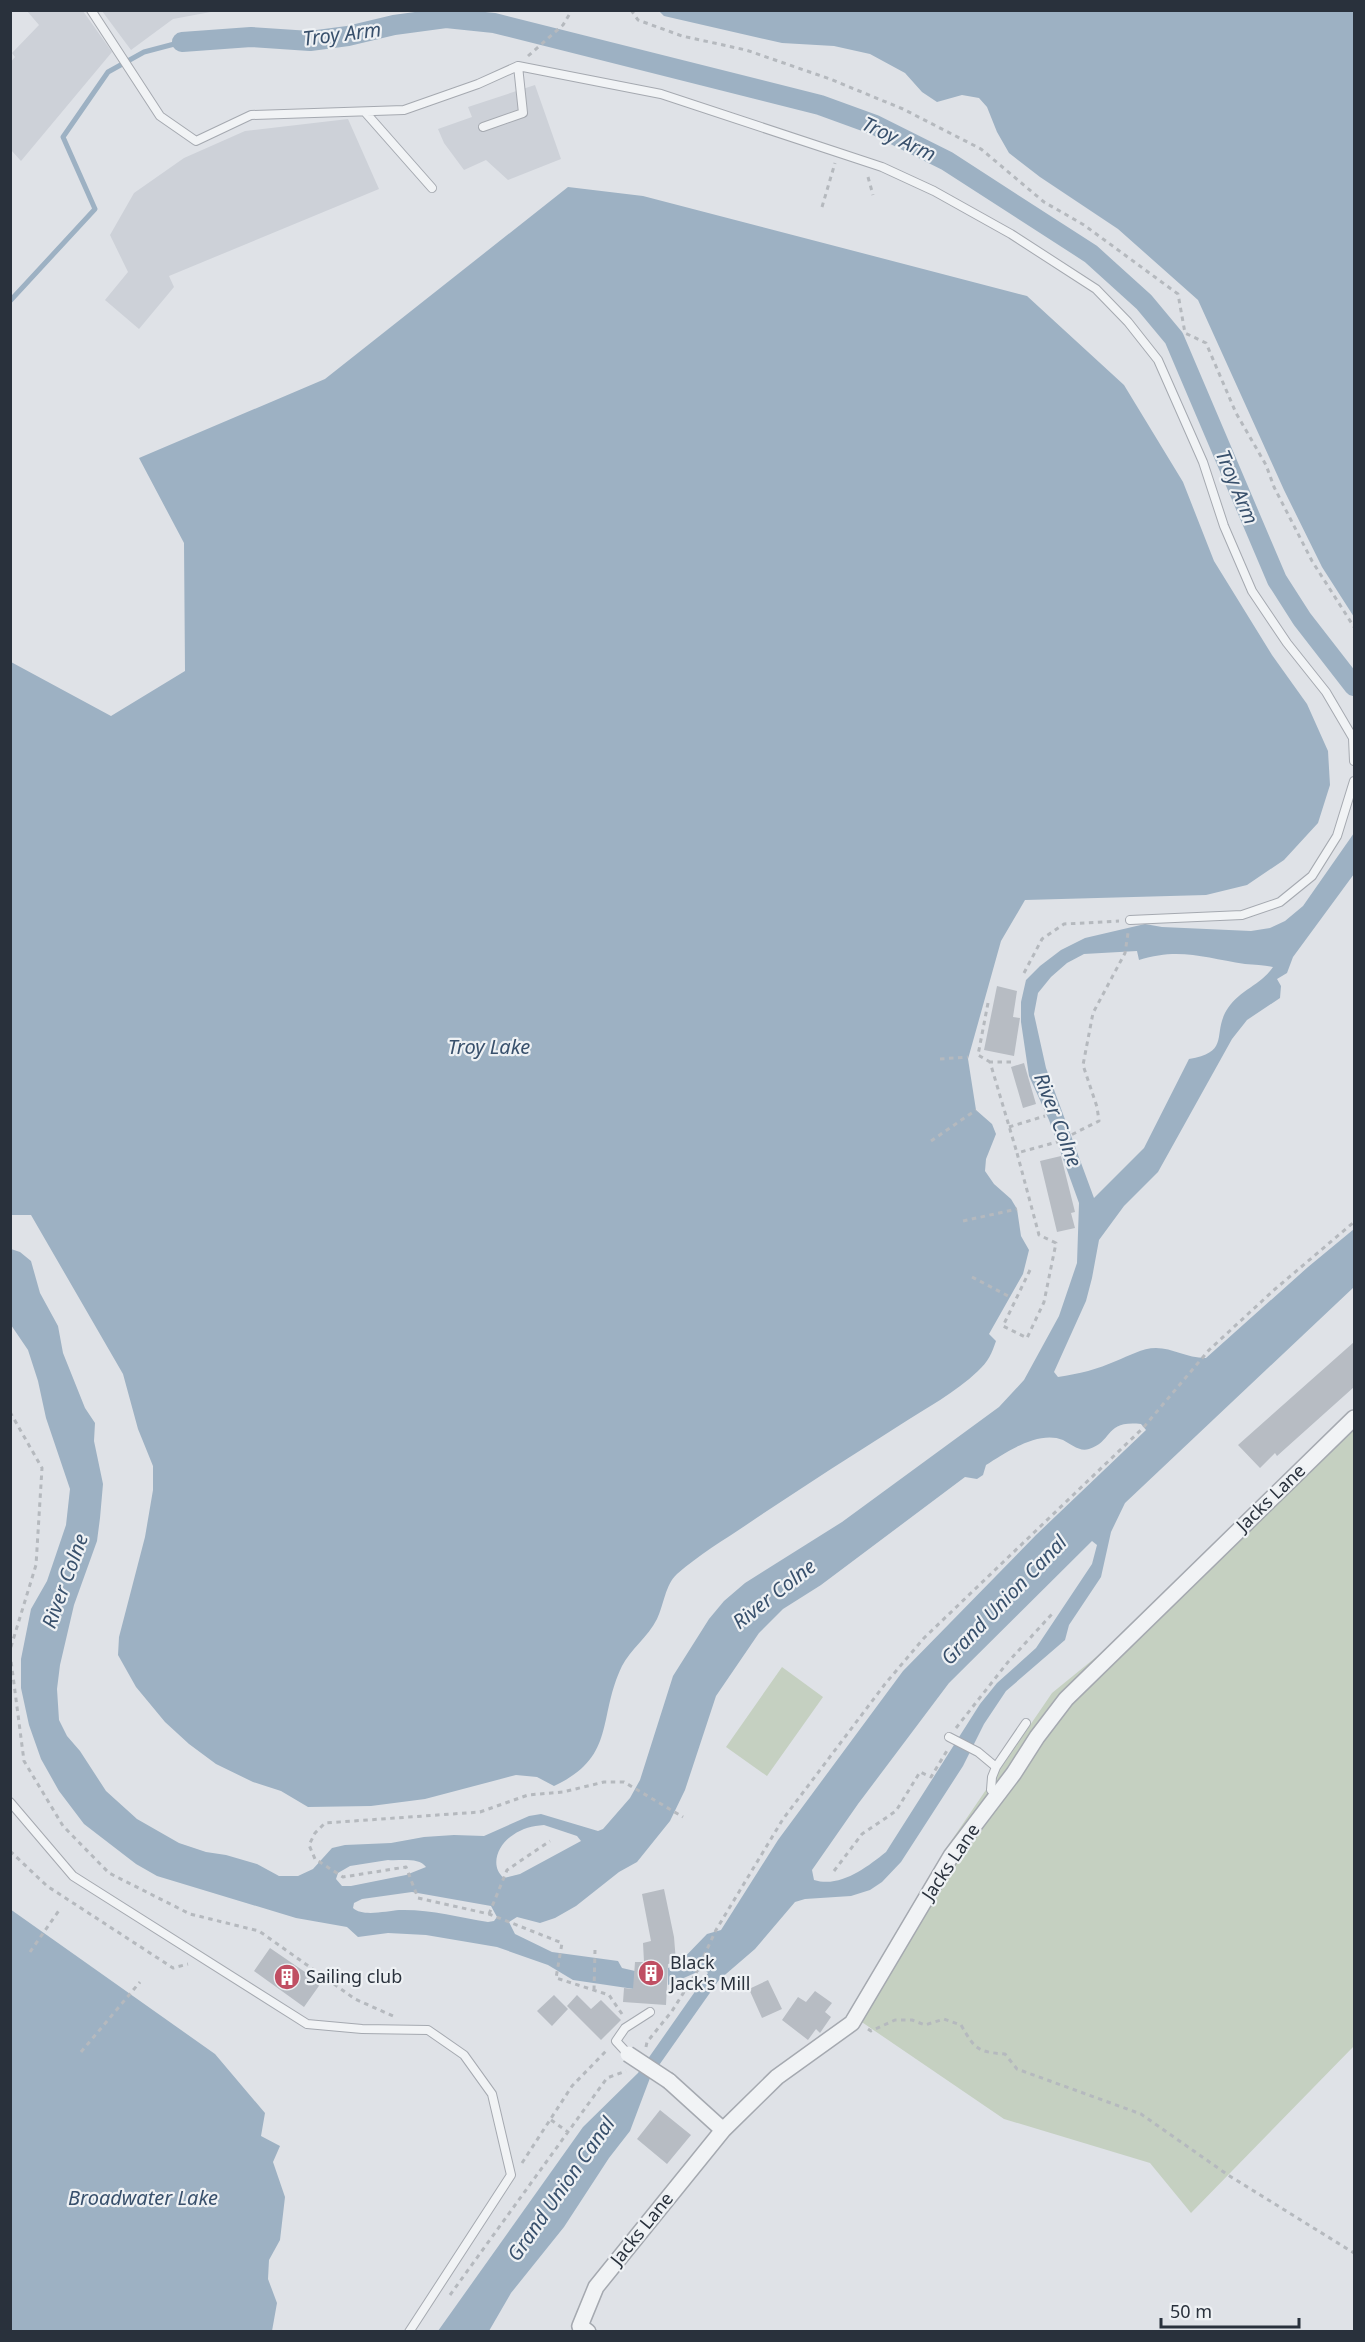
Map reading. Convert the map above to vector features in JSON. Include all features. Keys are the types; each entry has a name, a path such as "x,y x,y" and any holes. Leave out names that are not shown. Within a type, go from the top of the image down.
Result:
{"street":[{"name":"Jacks Lane","path":"584,2329 596,2287 723,2130 777,2077 852,2023 951,1856 998,1796 1066,1699 1354,1418"},
{"path":"628,2054 669,2081 723,2130"}],"lane":[{"path":"91,10 160,116 196,141 251,115 404,110 478,84 518,66 661,94 882,167 934,191 1011,234 1096,289 1128,322 1158,360 1203,462 1224,526 1252,591 1287,643 1326,692 1353,738 1354,761"},
{"path":"483,127 523,112 518,66"},
{"path":"365,112 432,188"},
{"path":"1130,924 1242,915 1280,902 1311,876 1337,836 1354,780"},
{"path":"998,1796 991,1790 992,1777 996,1767 1026,1723"},
{"path":"953,1739 978,1752 996,1767"},
{"path":"10,1802 73,1876 307,2024 362,2030 428,2030 464,2055 492,2094 511,2175 409,2331"},
{"path":"628,2054 616,2042 629,2026 650,2012"}],"path":[{"path":"537,48 563,25 573,10"},
{"path":"822,207 838,153"},
{"path":"1017,1153 1058,1142 1099,1121 1097,1107 1083,1065 1093,1013 1125,953 1130,924 1064,924 1042,939 1024,973"},
{"path":"988,1003 978,1055 990,1062 1011,1062"},
{"path":"940,1059 968,1058"},
{"path":"990,1062 1039,1235 1056,1243 1044,1302 1027,1338 1003,1326 1030,1269"},
{"path":"931,1141 976,1110"},
{"path":"1009,1127 1044,1116"},
{"path":"963,1221 1017,1209"},
{"path":"654,2025 661,2024 672,2011 696,1974 716,1929 783,1819 885,1684 924,1638 1143,1428 1209,1350 1274,1290 1354,1222"},
{"path":"972,1277 1010,1297"},
{"path":"10,1412 42,1468 36,1565 10,1652 24,1761 63,1826 109,1873 190,1914 259,1931 355,1999 398,2018"},
{"path":"834,1871 862,1834 896,1811 920,1772 931,1777 953,1739 1008,1662 1052,1614"},
{"path":"629,2026 609,1995 593,1987 556,1978 562,1943 491,1914 418,1898 406,1867 343,1877 315,1858 309,1845 315,1833 325,1823 480,1812 528,1795 563,1792 604,1782 624,1782 683,1817"},
{"path":"491,1914 507,1870 549,1841"},
{"path":"10,1851 47,1886 173,1968 204,1959"},
{"path":"30,1952 60,1909"},
{"path":"593,1987 595,1950"},
{"path":"81,2052 140,1982"},
{"path":"852,2023 872,2031 895,2020 912,2020 925,2025 944,2019 961,2025 971,2042 983,2052 1005,2054 1017,2069 1141,2114 1228,2175 1354,2253"},
{"path":"511,2175 528,2156 572,2086 616,2042"},
{"path":"448,2299 607,2078"},
{"path":"551,2120 568,2132"}],"shaded area":[{"path":"27,11 83,11 112,52 21,161 11,150 10,63 15,57 12,53 39,25"},
{"path":"102,11 216,11 173,19 131,50"},
{"path":"535,85 561,159 508,180 486,160 464,170 444,143 438,129 472,117 468,107"},
{"path":"348,119 379,189 169,276 174,287 139,329 105,300 128,272 110,235 134,193 184,158 245,131"}],"green space":[{"path":"1354,1427 1354,2046 1191,2213 1150,2163 1004,2119 850,2014 945,1850 1052,1693 1171,1596"},
{"path":"782,1667 823,1697 767,1776 726,1747"}],"water":[{"path":"659,11 1354,11 1354,617 1322,567 1284,490 1198,300 1118,229 1040,177 1009,153 987,107 979,98 962,95 937,102 922,92 905,73 870,54 834,46 782,43 664,16"},
{"name":"Troy Lake","path":"568,187 643,196 1027,296 1124,385 1183,482 1214,561 1272,655 1307,704 1328,751 1330,785 1318,823 1284,860 1247,885 1206,895 1025,900 1001,941 968,1059 976,1110 992,1124 996,1134 986,1159 985,1171 994,1184 1011,1199 1017,1209 1021,1236 1029,1250 1023,1274 989,1334 996,1341 991,1353 978,1371 950,1393 705,1552 677,1574 670,1584 653,1626 622,1666 614,1685 602,1735 597,1749 588,1762 574,1775 554,1786 537,1777 516,1775 425,1799 371,1806 308,1807 281,1791 253,1782 216,1764 189,1744 165,1722 136,1687 118,1655 119,1637 145,1537 153,1490 153,1466 138,1429 123,1374 31,1215 11,1215 11,662 111,716 185,671 184,543 139,458 325,379"},
{"path":"1354,833 1354,874 1293,957 1287,973 1277,979 1281,986 1280,998 1247,1020 1232,1039 1158,1172 1124,1206 1099,1240 1086,1301 1054,1372 1058,1377 1081,1373 1151,1348 1162,1348 1206,1358 1354,1229 1354,1287 1125,1503 1111,1532 1101,1577 1069,1625 1065,1640 1006,1691 984,1724 963,1766 901,1862 882,1882 870,1890 851,1896 805,1899 795,1902 755,1949 719,1980 650,2078 630,2131 609,2158 564,2227 511,2293 489,2331 438,2331 583,2127 638,2073 708,1973 704,1969 668,1985 668,1968 678,1964 707,1934 721,1930 778,1840 903,1671 1036,1535 1146,1430 1141,1424 1121,1425 1097,1445 1085,1450 1054,1438 1033,1440 1023,1444 986,1465 983,1475 977,1479 965,1477 821,1585 783,1609 759,1633 716,1696 685,1790 670,1821 637,1862 619,1872 576,1906 555,1918 540,1923 517,1917 509,1922 515,1934 552,1952 618,1961 622,1968 635,1971 634,1989 573,1980 548,1965 497,1947 426,1935 388,1933 358,1937 347,1927 296,1918 157,1876 136,1864 84,1824 59,1791 41,1759 29,1725 21,1688 21,1659 31,1609 47,1581 66,1525 70,1489 46,1418 28,1350 11,1325 11,1249 20,1252 31,1261 40,1293 58,1326 63,1353 85,1408 95,1423 94,1441 103,1484 97,1541 74,1605 60,1665 57,1689 59,1720 67,1736 80,1751 106,1791 137,1819 179,1843 257,1864 279,1876 298,1876 313,1869 332,1848 345,1845 391,1843 424,1837 484,1836 529,1816 541,1814 598,1831 603,1829 630,1798 640,1780 673,1676 709,1619 724,1601 745,1583 842,1522 999,1407 1024,1380 1059,1316 1077,1263 1079,1203 1049,1120 1029,1076 1021,1022 1021,1002 1026,980 1061,950 1085,938 1145,924 1162,927 1251,931 1270,928 1285,921 1303,906","holes":["1137,951 1139,960 1153,956 1180,954 1273,967 1228,1008 1223,1017 1216,1046 1211,1052 1189,1059 1144,1148 1094,1198 1046,1068 1034,1014 1038,993 1051,977 1067,963 1084,954","1092,1541 1097,1545 1092,1564 1036,1648 997,1683 980,1704 886,1852 861,1870 843,1879 824,1882 814,1880 812,1870 858,1804 949,1683","544,1825 577,1836 581,1841 520,1874 504,1878 497,1867 497,1855 508,1839 528,1828","388,1860 414,1861 426,1867 406,1875 351,1886 342,1886 336,1879 338,1873 350,1866","412,1892 491,1906 497,1917 494,1921 488,1922 421,1911 399,1910 368,1913 357,1911 353,1908 354,1903 362,1899"]},
{"name":"Broadwater Lake","path":"10,1909 215,2054 265,2113 261,2136 280,2146 273,2162 285,2197 280,2240 269,2260 268,2279 277,2303 272,2331 11,2331"}],"building":[{"path":"997,986 1017,991 1013,1017 1020,1018 1014,1056 984,1050"},
{"path":"1024,1063 1036,1104 1023,1108 1011,1067"},
{"path":"1061,1156 1075,1212 1071,1213 1075,1228 1057,1232 1040,1161"},
{"path":"1354,1342 1354,1387 1277,1456 1275,1453 1260,1468 1238,1445"},
{"name":"Black Jack's Mill","path":"664,1889 674,1937 676,1962 668,1964 666,2005 623,2002 624,1988 633,1989 635,1962 644,1962 643,1943 651,1941 642,1894"},
{"name":"Sailing club","path":"270,1948 321,1983 304,2007 254,1971"},
{"path":"768,1980 782,2009 762,2018 749,1989"},
{"path":"815,1991 832,2003 825,2012 831,2017 820,2033 816,2029 808,2040 782,2020 798,1997 806,2002"},
{"path":"554,1995 568,2009 552,2026 537,2011"},
{"path":"577,1995 591,2009 601,2000 621,2020 601,2040 567,2006"},
{"path":"660,2110 691,2135 667,2164 637,2139"}],"waterway":[{"name":"Troy Arm","path":"182,42 251,37 310,41 446,18 494,23 820,105 875,125 947,161 1091,254 1144,302 1174,338 1277,580 1302,619 1354,686"},
{"path":"10,301 95,209 63,137 108,72 144,52 182,42"}],"place":[{"name":"Black Jack's Mill","path":"651,1973"},
{"name":"Sailing club","path":"287,1977"}],"water label":[{"name":"River Colne","path":"1058,1120"},
{"name":"River Colne","path":"65,1581"},
{"name":"River Colne","path":"774,1594"},
{"name":"Grand Union Canal","path":"1004,1600"},
{"name":"Grand Union Canal","path":"561,2189"}]}
